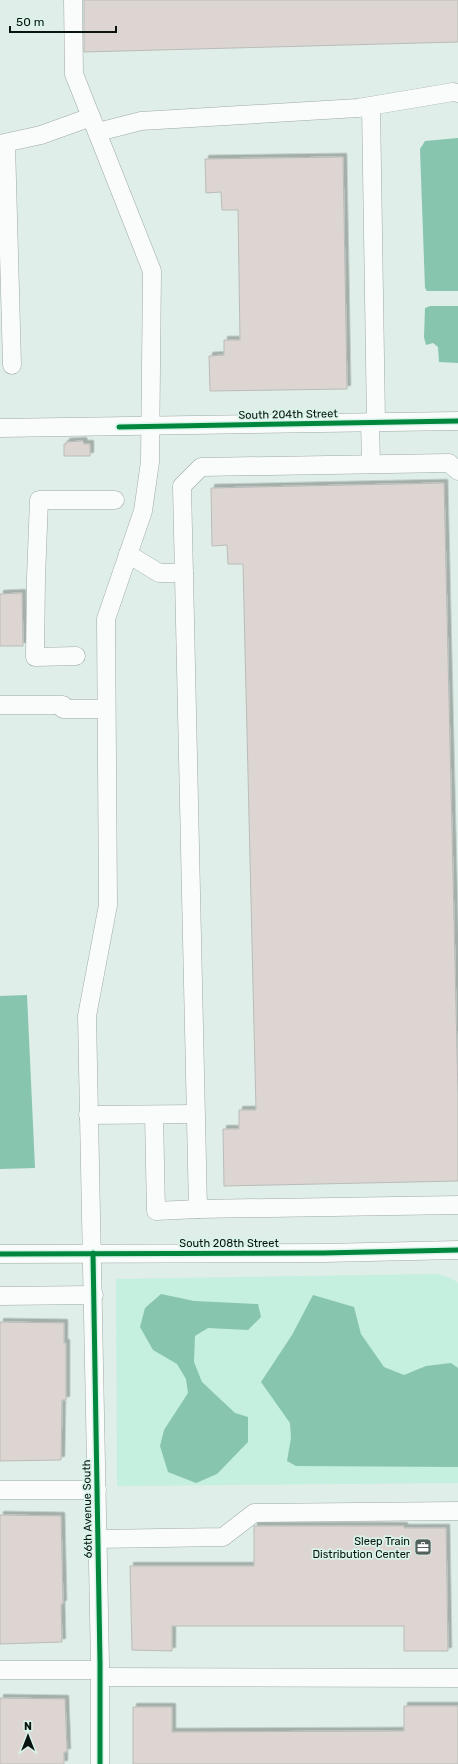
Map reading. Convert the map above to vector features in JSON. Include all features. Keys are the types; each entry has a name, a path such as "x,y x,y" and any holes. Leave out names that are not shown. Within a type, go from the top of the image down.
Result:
{"street":[{"name":"66th Avenue South","path":"73,0 74,74 152,271 150,462 143,511 106,619 105,709 108,905 87,1016 88,1115 94,1295 100,1764"},
{"path":"12,365 3,144 95,124 358,108 456,91"},
{"path":"371,106 373,422 371,464"},
{"name":"South 204th Street","path":"0,428 119,426 150,427 458,421"},
{"path":"198,1210 182,486 201,467 449,463 458,470"},
{"path":"76,656 35,657 39,500 115,500"},
{"path":"128,554 159,573 184,573"},
{"path":"0,705 105,709"},
{"path":"154,1114 156,1211 458,1205"},
{"path":"88,1115 195,1114"},
{"name":"South 208th Street","path":"0,1254 324,1253 458,1250"},
{"path":"0,1296 94,1295"},
{"path":"0,1490 97,1490"},
{"path":"98,1539 224,1537 254,1513 458,1511"},
{"path":"0,1670 100,1674 458,1678"}],"shaded area":[{"path":"458,138 458,291 427,291 425,288 420,149 425,141"},
{"path":"430,306 458,306 458,363 439,362 438,347 433,343 426,345 424,337 425,308"},
{"path":"27,995 35,1168 0,1169 0,996"},
{"path":"437,1274 451,1278 458,1283 458,1483 117,1486 116,1279"},
{"path":"161,1294 194,1301 258,1304 261,1317 248,1330 208,1328 195,1336 194,1362 202,1382 235,1413 248,1417 248,1442 217,1474 196,1483 168,1472 160,1446 164,1430 188,1393 186,1379 177,1364 153,1350 140,1327 145,1308"},
{"path":"313,1295 354,1307 361,1334 384,1367 404,1375 426,1366 451,1363 458,1368 458,1467 296,1466 287,1461 291,1438 290,1423 261,1382 292,1335"}],"building":[{"path":"84,0 458,0 458,42 84,52"},
{"path":"343,157 347,389 210,391 209,356 224,355 224,340 240,340 238,210 222,210 221,192 206,193 205,159"},
{"path":"83,441 84,444 90,444 90,456 64,456 64,444 66,444 66,442"},
{"path":"444,483 458,1096 458,1181 224,1186 223,1129 239,1129 239,1110 256,1110 243,564 228,564 227,545 212,546 211,488"},
{"path":"22,593 23,646 0,646 0,594"},
{"path":"0,1322 64,1323 64,1343 66,1343 66,1400 62,1400 61,1460 0,1461"},
{"path":"0,1515 61,1516 63,1604 61,1604 62,1642 0,1644"},
{"path":"254,1526 404,1526 404,1528 446,1528 448,1651 404,1651 404,1626 172,1626 172,1651 132,1650 130,1566 254,1566"},
{"path":"0,1698 65,1699 67,1752 64,1752 64,1764 0,1764"},
{"path":"404,1706 458,1706 458,1764 133,1764 133,1707 172,1707 172,1732 404,1731"}],"cycle path":[{"path":"119,427 458,421"},
{"path":"0,1254 324,1253 458,1250"},
{"path":"93,1253 100,1663 100,1764"}],"place":[{"name":"Sleep Train Distribution Center","path":"423,1547"}]}
